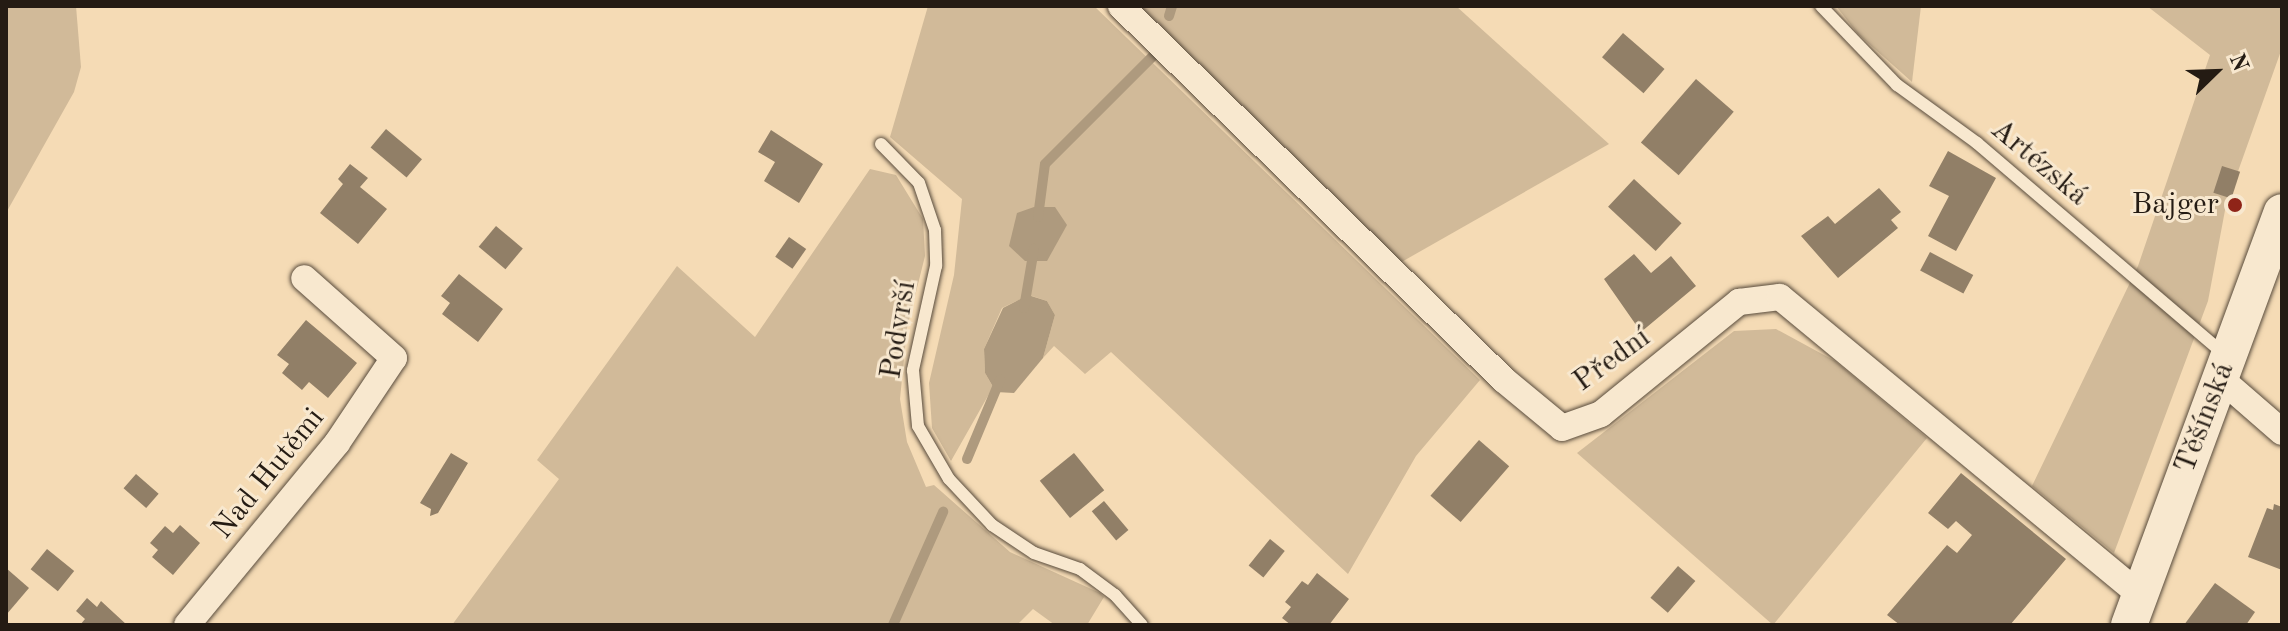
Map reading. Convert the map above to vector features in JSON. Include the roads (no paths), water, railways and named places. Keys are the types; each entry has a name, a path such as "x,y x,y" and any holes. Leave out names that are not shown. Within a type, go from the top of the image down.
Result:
{"main road":[{"name":"Těšínská","path":"2134,610 2282,212"}],"street":[{"name":"Přední","path":"1121,6 1504,380 1562,428 1601,414 1739,302 1780,297 2134,610"},
{"name":"Nad Hutěmi","path":"187,625 337,443 394,358 304,278"},
{"path":"2224,368 2282,432"}],"lane":[{"name":"Artézská","path":"1821,6 1897,85 1977,143 2224,368"},
{"name":"Podvrší","path":"881,144 919,183 935,230 936,266 913,370 918,426 949,479 992,525 1034,553 1080,569 1115,595 1142,625"}],"waterway":[{"path":"1169,16 1172,6"},
{"path":"1038,217 1045,164 1158,51"},
{"path":"1024,308 1034,249"},
{"path":"967,459 1000,380"},
{"path":"893,625 943,512"}],"place":[{"name":"Bajger","path":"2235,205"}]}
